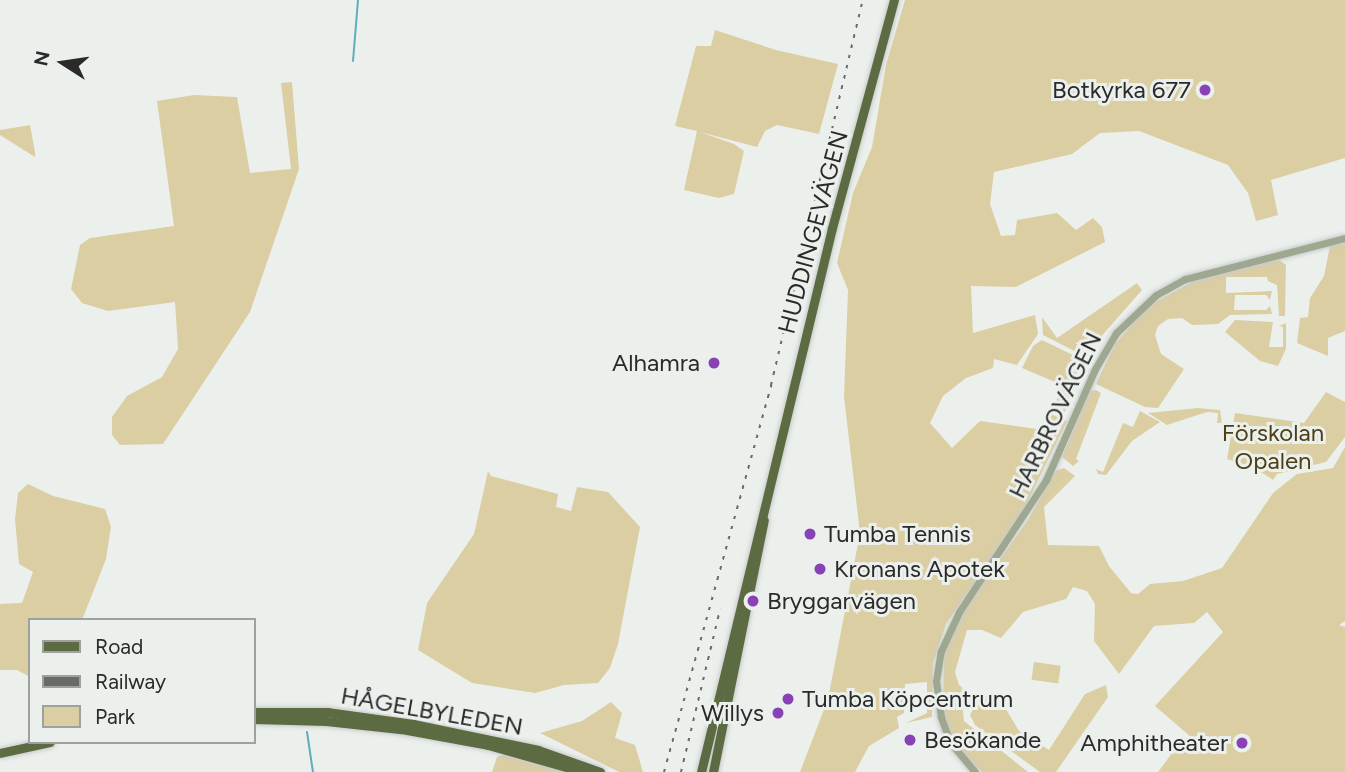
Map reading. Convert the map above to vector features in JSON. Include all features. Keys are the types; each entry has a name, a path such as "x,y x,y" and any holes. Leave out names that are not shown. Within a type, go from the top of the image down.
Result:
{"main road":[{"name":"HUDDINGEVÄGEN","path":"701,772 832,228 894,0"},
{"name":"HUDDINGEVÄGEN","path":"713,772 772,475"},
{"name":"HÅGELBYLEDEN","path":"256,712 327,712 413,724 490,738 600,772"},
{"name":"HÅGELBYLEDEN","path":"256,719 326,720 407,730 488,745 584,772"},
{"path":"0,747 28,741"},
{"path":"0,752 40,744"}],"street":[{"name":"HARBROVÄGEN","path":"975,772 950,742 941,717 936,681 941,651 959,612 1046,480 1095,369 1116,334 1156,295 1185,279 1345,238"}],"green space":[{"path":"905,0 1345,0 1345,158 1271,180 1278,215 1256,221 1248,193 1228,165 1139,131 1100,133 1072,154 994,172 990,204 1001,236 1015,235 1017,220 1057,213 1076,230 1093,218 1102,227 1105,242 1016,287 971,286 973,333 1035,315 1038,334 1017,365 994,359 993,368 966,378 943,396 930,423 952,448 980,421 1044,430 1051,414 1067,421 1021,515 946,624 933,663 932,717 906,723 927,713 927,682 905,684 904,713 897,717 899,728 869,746 855,772 800,772 828,699 860,533 844,397 848,290 837,263 853,193 872,147 886,65"},
{"path":"715,30 776,50 838,64 819,134 777,125 765,131 757,147 700,132 734,144 744,151 734,194 719,198 684,190 697,131 675,126 696,46 711,46"},
{"path":"292,82 299,169 250,312 163,444 120,445 112,435 112,417 127,396 162,377 178,349 175,302 108,311 82,303 71,289 80,245 90,238 174,226 157,101 194,95 237,97 250,173 291,169 281,83"},
{"path":"30,125 35,157 0,135 0,130"},
{"path":"1345,243 1345,331 1328,338 1328,356 1297,343 1300,318 1308,317 1310,298 1324,276 1330,246"},
{"path":"1279,260 1286,265 1285,316 1279,316 1277,285 1268,281 1267,277 1226,277 1226,293 1272,291 1270,300 1266,295 1235,295 1234,310 1266,310 1270,306 1272,314 1230,315 1218,324 1192,325 1182,318 1168,319 1158,326 1155,335 1161,354 1184,369 1158,408 1145,407 1096,384 1115,344 1147,307 1197,279"},
{"path":"1137,283 1142,290 1084,356 1043,335 1042,317 1057,338"},
{"path":"1235,320 1273,322 1269,347 1283,347 1283,327 1279,326 1286,323 1286,349 1278,366 1260,361 1225,332"},
{"path":"1042,340 1081,359 1065,412 1054,408 1062,385 1022,368 1033,346"},
{"path":"1090,391 1101,393 1076,459 1079,461 1073,466 1062,457"},
{"name":"Förskolan Opalen","path":"1326,392 1345,402 1345,437 1326,462 1277,474 1273,480 1253,467 1227,459 1235,413 1304,423"},
{"path":"1198,408 1220,410 1222,423 1217,423 1218,413 1207,412 1167,425 1148,413"},
{"path":"1140,411 1160,422 1132,441 1106,475 1098,474 1096,469 1103,472 1123,423 1133,427"},
{"path":"1345,447 1345,621 1339,625 1345,627 1345,772 1158,772 1178,745 1185,748 1191,737 1155,706 1223,632 1207,612 1194,623 1154,626 1119,674 1094,641 1095,604 1087,591 1073,587 1066,599 1023,612 1001,638 982,630 967,630 955,672 959,685 972,695 963,711 964,721 1028,772 982,772 967,758 948,730 943,711 944,653 961,614 1028,520 1055,471 1064,468 1075,476 1044,507 1048,545 1099,546 1109,566 1131,593 1138,594 1150,584 1183,581 1222,568 1273,493 1297,474 1333,468"},
{"path":"488,471 491,476 558,494 556,507 571,511 577,487 608,492 640,527 618,644 610,668 598,683 564,685 535,693 472,683 418,650 427,603 474,534"},
{"path":"28,484 53,496 105,509 111,527 106,559 83,618 28,618 28,676 17,670 0,670 0,604 22,603 33,572 19,564 15,519 18,493"},
{"path":"1034,662 1061,666 1058,684 1031,680"},
{"path":"1106,685 1108,697 1056,772 1040,772 975,725 970,715 980,697 998,696 1019,731 1049,750 1085,694"},
{"path":"611,702 622,713 615,738 635,745 643,772 619,772 540,733 582,721"},
{"path":"505,754 574,772 492,772 497,757"}],"waterway":[{"path":"353,61 358,0"},
{"path":"307,732 313,772"}],"railway":[{"path":"664,772 771,385 863,0"},
{"path":"681,772 720,609"}],"place":[{"name":"Botkyrka 677","path":"1205,90"},
{"name":"Alhamra","path":"714,363"},
{"name":"Tumba Tennis","path":"810,534"},
{"name":"Kronans Apotek","path":"820,569"},
{"name":"Bryggarvägen","path":"753,601"},
{"name":"Tumba Köpcentrum","path":"788,699"},
{"name":"Willys","path":"778,713"},
{"name":"Besökande","path":"910,740"},
{"name":"Amphitheater","path":"1242,743"}]}
